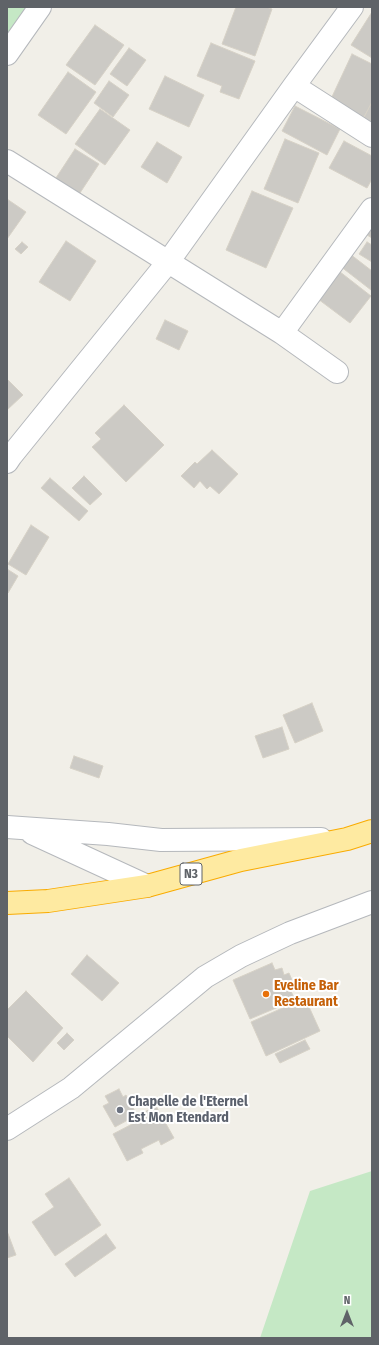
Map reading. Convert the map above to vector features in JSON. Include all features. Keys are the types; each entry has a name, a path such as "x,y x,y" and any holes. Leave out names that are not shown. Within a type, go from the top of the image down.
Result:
{"highway":[{"name":"N3","path":"7,903 48,901 147,886 241,860 347,838 372,831"}],"street":[{"path":"7,54 40,7"},
{"path":"7,462 168,262 352,7"},
{"path":"294,86 372,136"},
{"path":"7,161 282,333 337,372"},
{"path":"282,333 372,209"},
{"path":"11,824 161,840 347,838"},
{"path":"11,824 147,886"},
{"path":"7,1129 71,1088 205,977 241,956 290,933 372,902"}],"green space":[{"path":"7,7 34,7 7,52"},
{"path":"372,1171 372,1338 260,1338 310,1191"}],"building":[{"path":"236,7 266,7 272,9 255,56 222,44"},
{"path":"372,12 372,58 351,45"},
{"path":"95,25 124,45 95,85 66,65"},
{"path":"211,43 255,61 239,99 220,92 222,86 197,76"},
{"path":"129,48 146,60 127,86 110,74"},
{"path":"352,54 372,64 372,102 364,117 330,101"},
{"path":"68,72 96,92 66,134 38,115"},
{"path":"165,76 204,95 189,127 149,109"},
{"path":"109,81 129,95 113,117 94,103"},
{"path":"372,102 372,126 362,121"},
{"path":"295,106 340,129 327,155 282,131"},
{"path":"100,109 130,130 105,165 75,144"},
{"path":"285,139 319,153 298,203 264,189"},
{"path":"344,141 372,156 372,179 367,188 329,168"},
{"path":"157,142 182,157 167,183 141,167"},
{"path":"75,149 99,164 76,199 52,184"},
{"path":"252,191 293,208 266,268 226,250"},
{"path":"7,199 26,212 7,239"},
{"path":"372,218 372,238 362,232"},
{"path":"66,241 96,261 70,301 39,282"},
{"path":"22,242 28,247 21,254 15,249"},
{"path":"367,242 372,245 372,262 359,254"},
{"path":"350,254 372,271 371,290 340,266"},
{"path":"335,268 371,296 350,323 314,296"},
{"path":"165,320 188,331 179,350 156,339"},
{"path":"7,379 23,395 7,410"},
{"path":"124,405 164,445 126,482 92,447 101,439 95,433"},
{"path":"212,450 238,474 219,494 210,486 207,489 200,481 194,488 181,476 195,462 197,464"},
{"path":"84,476 102,494 90,505 72,488"},
{"path":"50,478 88,511 79,521 41,488"},
{"path":"31,525 49,537 26,575 8,564"},
{"path":"7,569 18,576 8,593 7,592"},
{"path":"312,703 323,731 295,743 283,715"},
{"path":"282,727 289,749 263,758 255,736"},
{"path":"74,756 103,766 99,778 70,768"},
{"path":"87,955 119,983 102,1001 71,974"},
{"name":"Eveline Bar Restaurant","path":"272,963 275,970 282,968 284,975 289,973 295,987 290,989 295,1000 250,1019 233,980"},
{"path":"26,991 63,1028 33,1062 7,1036 7,1010"},
{"path":"305,998 320,1031 266,1056 251,1022"},
{"path":"67,1033 74,1040 64,1050 57,1043"},
{"path":"305,1040 310,1049 280,1063 275,1054"},
{"name":"Chapelle de l'Eternel Est Mon Etendard","path":"119,1089 123,1097 126,1095 137,1115 115,1127 103,1106 109,1103 105,1096"},
{"path":"156,1106 174,1138 161,1145 159,1140 141,1149 143,1153 127,1161 113,1134 138,1121 135,1117"},
{"path":"69,1178 101,1225 55,1256 32,1222 54,1207 45,1194"},
{"path":"7,1231 16,1255 7,1258"},
{"path":"106,1234 116,1248 75,1277 65,1264"}],"place":[{"name":"Eveline Bar Restaurant","path":"266,994"},
{"name":"Chapelle de l'Eternel Est Mon Etendard","path":"120,1110"}]}
